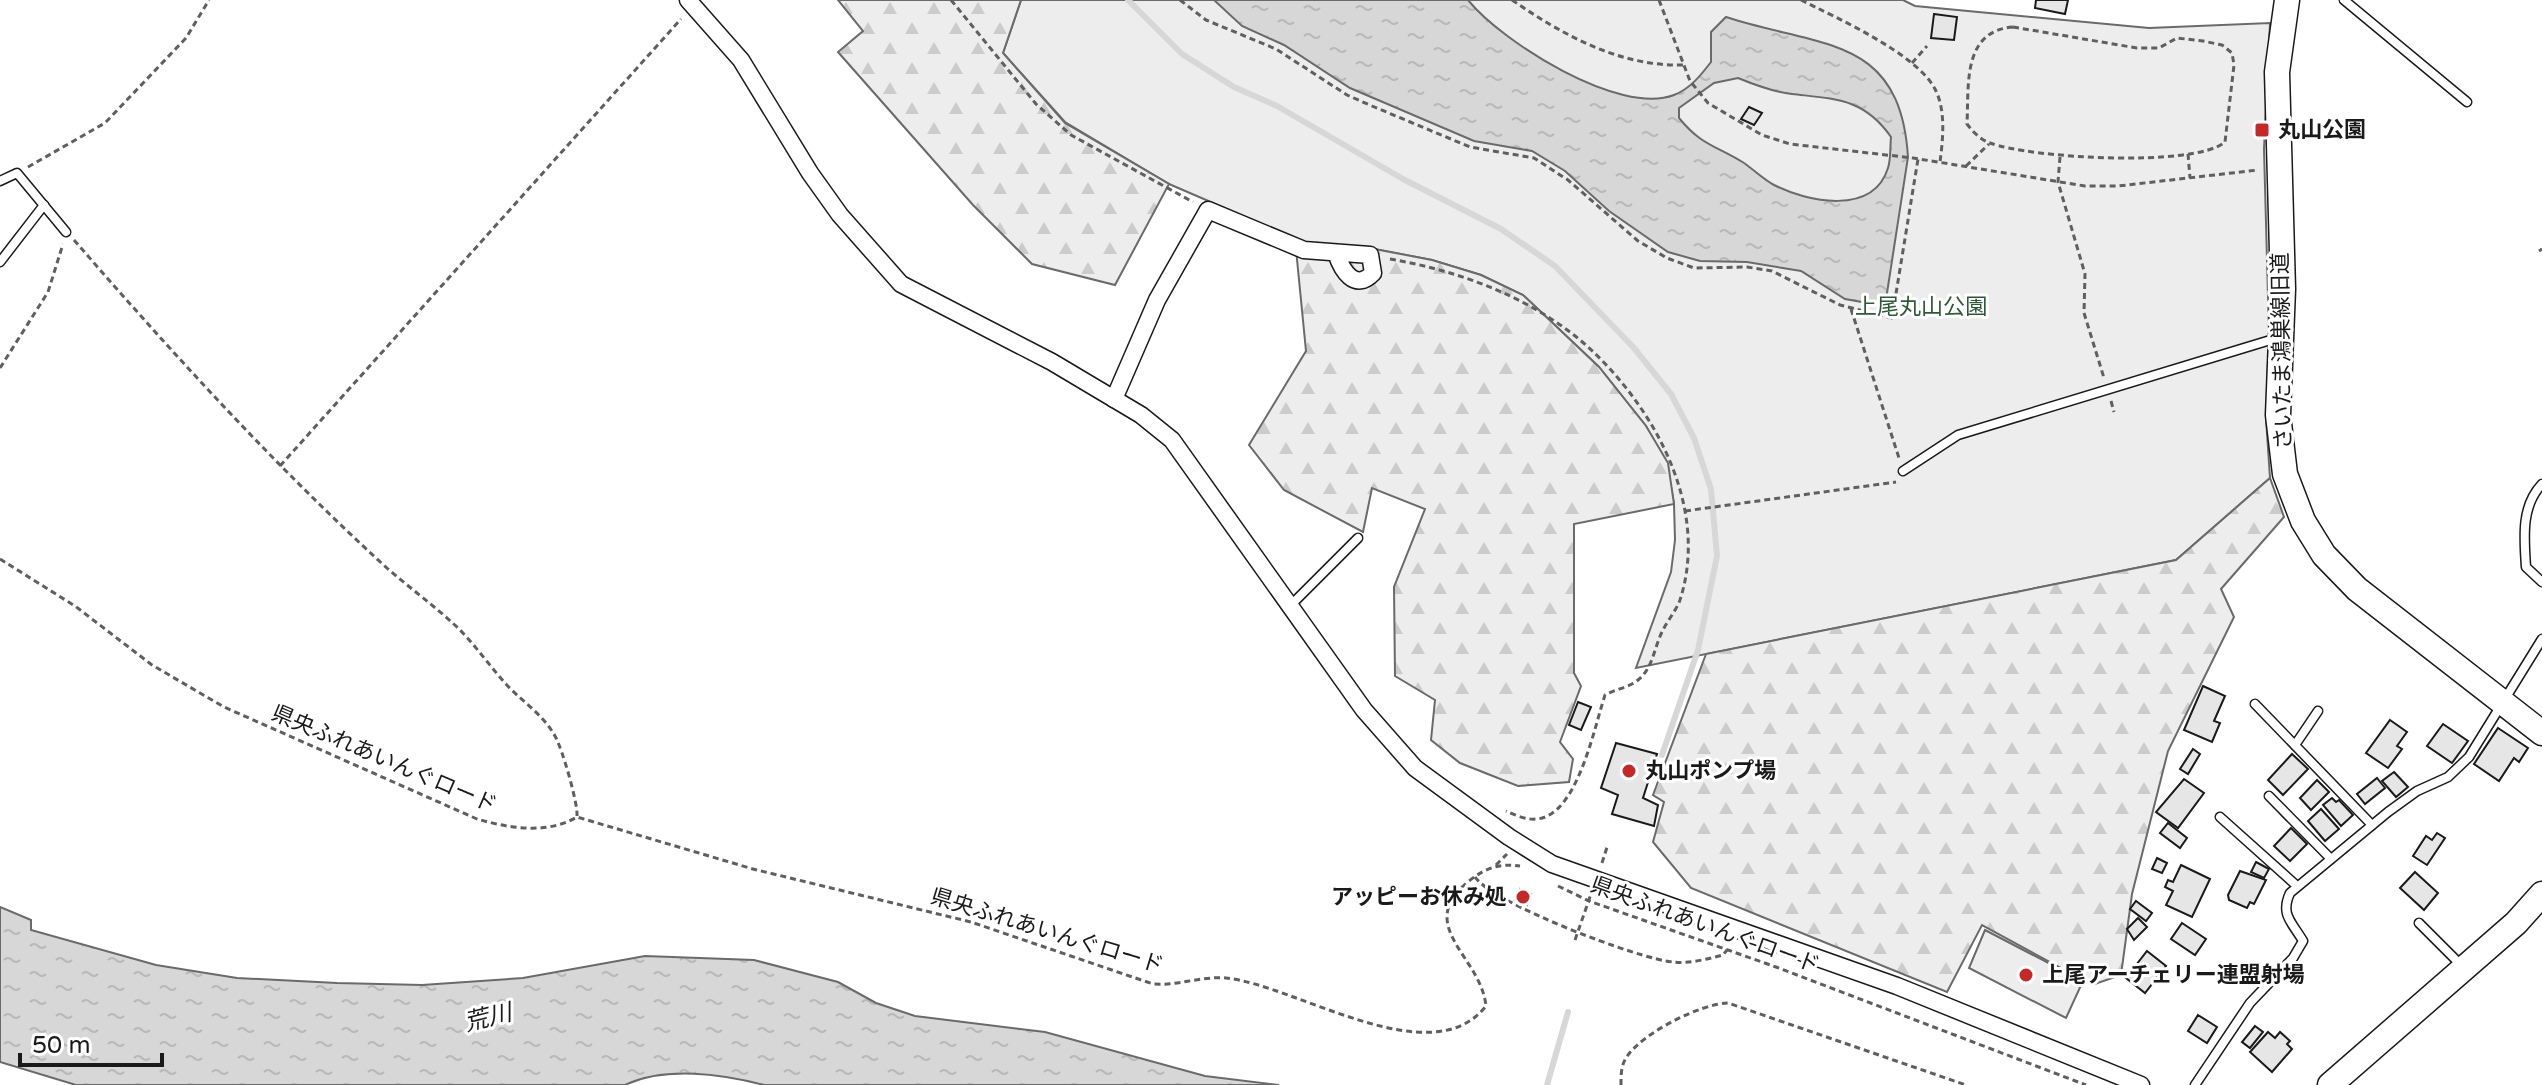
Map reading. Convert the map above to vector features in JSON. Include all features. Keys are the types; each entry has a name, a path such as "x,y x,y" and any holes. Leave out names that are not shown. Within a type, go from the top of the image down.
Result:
{"street":[{"name":"さいたま鴻巣線旧道","path":"2287,0 2277,72 2282,336 2278,415 2283,460 2303,521 2324,555 2357,589 2542,733"},
{"path":"691,3 741,60 810,173 840,215 901,284 1052,362 1159,427 1172,440 1364,710 1415,768 1509,837 1552,864 1897,986 2141,1085"},
{"path":"1114,399 1157,300 1208,210 1304,250 1370,255 1373,273 1366,280 1357,282 1341,268 1336,253"},
{"path":"2330,1085 2465,968 2542,894"}],"lane":[{"path":"2344,0 2467,102"},
{"path":"0,181 17,173 66,232"},
{"path":"0,262 44,205"},
{"path":"1903,471 1958,435 2106,387 2282,336"},
{"path":"2542,484 2530,496 2524,537 2526,567 2542,582"},
{"path":"1291,605 1358,538"},
{"path":"2195,1085 2233,1026 2293,958 2303,941 2286,918 2284,907 2297,886 2417,791 2454,771 2469,757 2542,639"},
{"path":"2255,704 2372,825"},
{"path":"2295,745 2318,711"},
{"path":"2269,796 2331,859"},
{"path":"2220,817 2297,886"},
{"path":"2419,923 2465,968"}],"path":[{"path":"17,173 105,123 186,38 209,0"},
{"path":"951,0 1036,104 1071,135 1208,210"},
{"path":"1181,0 1206,20 1276,49 1330,84 1372,106 1470,147 1534,158 1568,180 1638,241 1667,258 1694,268 1747,267 1772,271 1851,309 1892,318 1916,159"},
{"path":"1512,0 1609,54 1646,63 1684,65"},
{"path":"1659,0 1690,81 1702,96 1725,115 1776,139 1811,147 1885,154 2058,182 2118,186 2278,167"},
{"path":"1801,0 1912,63 1928,78 1940,104 1940,162"},
{"path":"280,466 691,3"},
{"path":"2013,27 2137,48 2159,48 2177,38 2222,45 2232,53 2234,65 2225,142 2216,150 2188,153 2129,158 2060,157 1989,143 1967,124 1974,48 1987,35 2013,27"},
{"path":"1912,63 1927,46"},
{"path":"1966,166 1989,143"},
{"path":"2188,153 2190,178"},
{"path":"2060,157 2058,182 2085,274 2084,313 2114,412"},
{"path":"66,232 171,351 280,466 388,569 457,627 507,685 542,719 556,736 578,803 577,817"},
{"path":"0,368 48,292 66,232"},
{"path":"1370,255 1463,275 1518,301 1567,331 1601,361 1664,442 1684,511 1687,546 1679,602 1661,634 1649,670 1637,682 1605,695 1566,803 1557,812 1537,819 1498,808"},
{"path":"1684,511 1897,482 1903,471 1851,309"},
{"name":"県央ふれあいんぐロード","path":"0,559 75,606 152,665 224,707 477,819 504,827 562,825 577,817 753,869 971,922 1153,984 1226,978 1357,1019 1437,1034 1475,1020 1486,1006 1484,991 1447,928 1444,914 1451,897 1474,877"},
{"path":"1599,870 1608,844"},
{"path":"1531,868 1496,865 1474,877 1481,886 1495,890 1515,906 1577,932 1673,962 1723,955 1727,950"},
{"name":"県央ふれあいんぐロード","path":"1553,883 2086,1085"},
{"path":"1575,940 1589,899"},
{"path":"1621,1085 1621,1067 1628,1054 1643,1041 1696,1009 1728,1003 1966,1085"}],"green space":[{"path":"838,0 1021,0 1003,53 1065,123 1169,184 1115,285 1032,264 973,205 838,52 863,31"},
{"name":"上尾丸山公園","path":"1021,0 1903,0 1915,6 2149,28 2270,23 2264,149 2269,334 2266,418 2270,478 2176,560 1636,668 1671,572 1675,540 1674,504 1667,463 1646,426 1599,367 1523,295 1481,275 1432,260 1364,247 1308,244 1169,184 1065,122 1003,53"},
{"path":"1295,239 1308,244 1364,247 1432,260 1481,275 1523,295 1599,367 1646,426 1668,463 1674,504 1574,524 1574,673 1581,686 1560,742 1573,759 1569,782 1518,786 1460,763 1431,740 1435,700 1395,676 1394,587 1425,509 1372,488 1363,532 1284,490 1249,445 1306,351"},
{"path":"2270,478 2284,517 2221,589 2234,617 2168,751 2132,894 2121,975 2092,985 1982,925 1947,992 1691,888 1653,842 1664,802 1653,795 1706,654 2176,560"},
{"name":"上尾アーチェリー連盟射場","path":"1985,930 2083,981 2066,1018 1969,968"}],"water":[{"path":"1214,0 1468,0 1507,36 1563,71 1623,95 1651,99 1674,95 1699,77 1711,62 1711,32 1726,17 1823,42 1849,52 1872,67 1889,88 1902,117 1908,157 1885,306 1845,299 1801,271 1747,262 1700,261 1668,252 1609,211 1565,171 1532,151 1474,141 1350,88 1284,45 1242,26","holes":["1738,78 1778,92 1848,103 1870,115 1891,137 1889,164 1880,183 1868,193 1838,201 1788,191 1702,140 1679,118 1679,108 1714,83"]},
{"name":"荒川","path":"0,907 31,920 31,930 156,965 237,978 422,985 523,978 645,956 754,960 838,982 876,1003 915,1016 1045,1032 1205,1076 1279,1085 764,1085 712,1075 675,1074 658,1075 625,1085 76,1085 0,1062"}],"building":[{"path":"2036,0 2068,0 2065,14 2035,8"},
{"path":"1934,14 1957,17 1954,40 1931,38"},
{"path":"1749,107 1762,113 1754,125 1741,119"},
{"path":"2203,686 2225,696 2214,721 2220,723 2212,742 2184,730"},
{"path":"1578,702 1591,707 1581,730 1569,725"},
{"path":"2390,720 2407,732 2397,746 2402,749 2388,768 2366,753"},
{"path":"2443,724 2468,741 2452,763 2427,746"},
{"path":"2498,728 2528,748 2519,762 2514,758 2499,781 2474,764"},
{"name":"丸山ポンプ場","path":"1616,743 1657,754 1643,798 1658,805 1654,826 1612,814 1618,795 1601,788"},
{"path":"2193,749 2200,754 2188,774 2180,769"},
{"path":"2292,754 2308,769 2283,795 2268,780"},
{"path":"2394,772 2408,787 2396,797 2382,781"},
{"path":"2377,778 2385,788 2365,804 2357,794"},
{"path":"2184,779 2204,793 2178,828 2156,812"},
{"path":"2317,780 2329,792 2311,810 2300,798"},
{"path":"2332,798 2336,802 2339,800 2353,815 2341,826 2323,805"},
{"path":"2321,809 2339,829 2325,841 2308,821"},
{"path":"2168,823 2187,838 2180,848 2160,833"},
{"path":"2291,828 2307,844 2290,861 2274,846"},
{"path":"2437,833 2445,838 2427,865 2413,856 2426,836 2432,840"},
{"path":"2157,858 2167,863 2162,873 2152,869"},
{"path":"2256,862 2269,869 2264,878 2251,872"},
{"path":"2181,865 2210,879 2192,917 2166,905 2173,891 2165,887 2168,880 2173,882"},
{"path":"2240,871 2266,880 2254,904 2250,902 2247,908 2229,900 2228,895"},
{"path":"2415,872 2438,893 2424,910 2400,888"},
{"name":"アッピーお休み処","path":"1520,889 1531,894 1527,905 1515,900"},
{"path":"2136,901 2152,913 2146,921 2130,909"},
{"path":"2138,918 2147,927 2134,940 2127,929"},
{"path":"2182,923 2206,939 2195,955 2171,939"},
{"path":"2147,951 2166,966 2145,993 2126,978"},
{"path":"2198,1015 2217,1027 2207,1043 2188,1031"},
{"path":"2255,1026 2263,1032 2250,1048 2242,1042"},
{"path":"2268,1032 2275,1038 2280,1032 2290,1041 2287,1044 2292,1049 2272,1072 2250,1052"}],"waterway":[{"path":"1128,0 1182,54 1234,87 1277,106 1403,179 1501,229 1555,266 1634,348 1671,394 1694,438 1711,489 1717,556 1698,650 1662,755"},
{"path":"1547,1085 1568,1012"}],"place":[{"name":"丸山公園","path":"2262,130"},
{"name":"丸山ポンプ場","path":"1629,771"},
{"name":"アッピーお休み処","path":"1523,897"},
{"name":"上尾アーチェリー連盟射場","path":"2026,975"}]}
